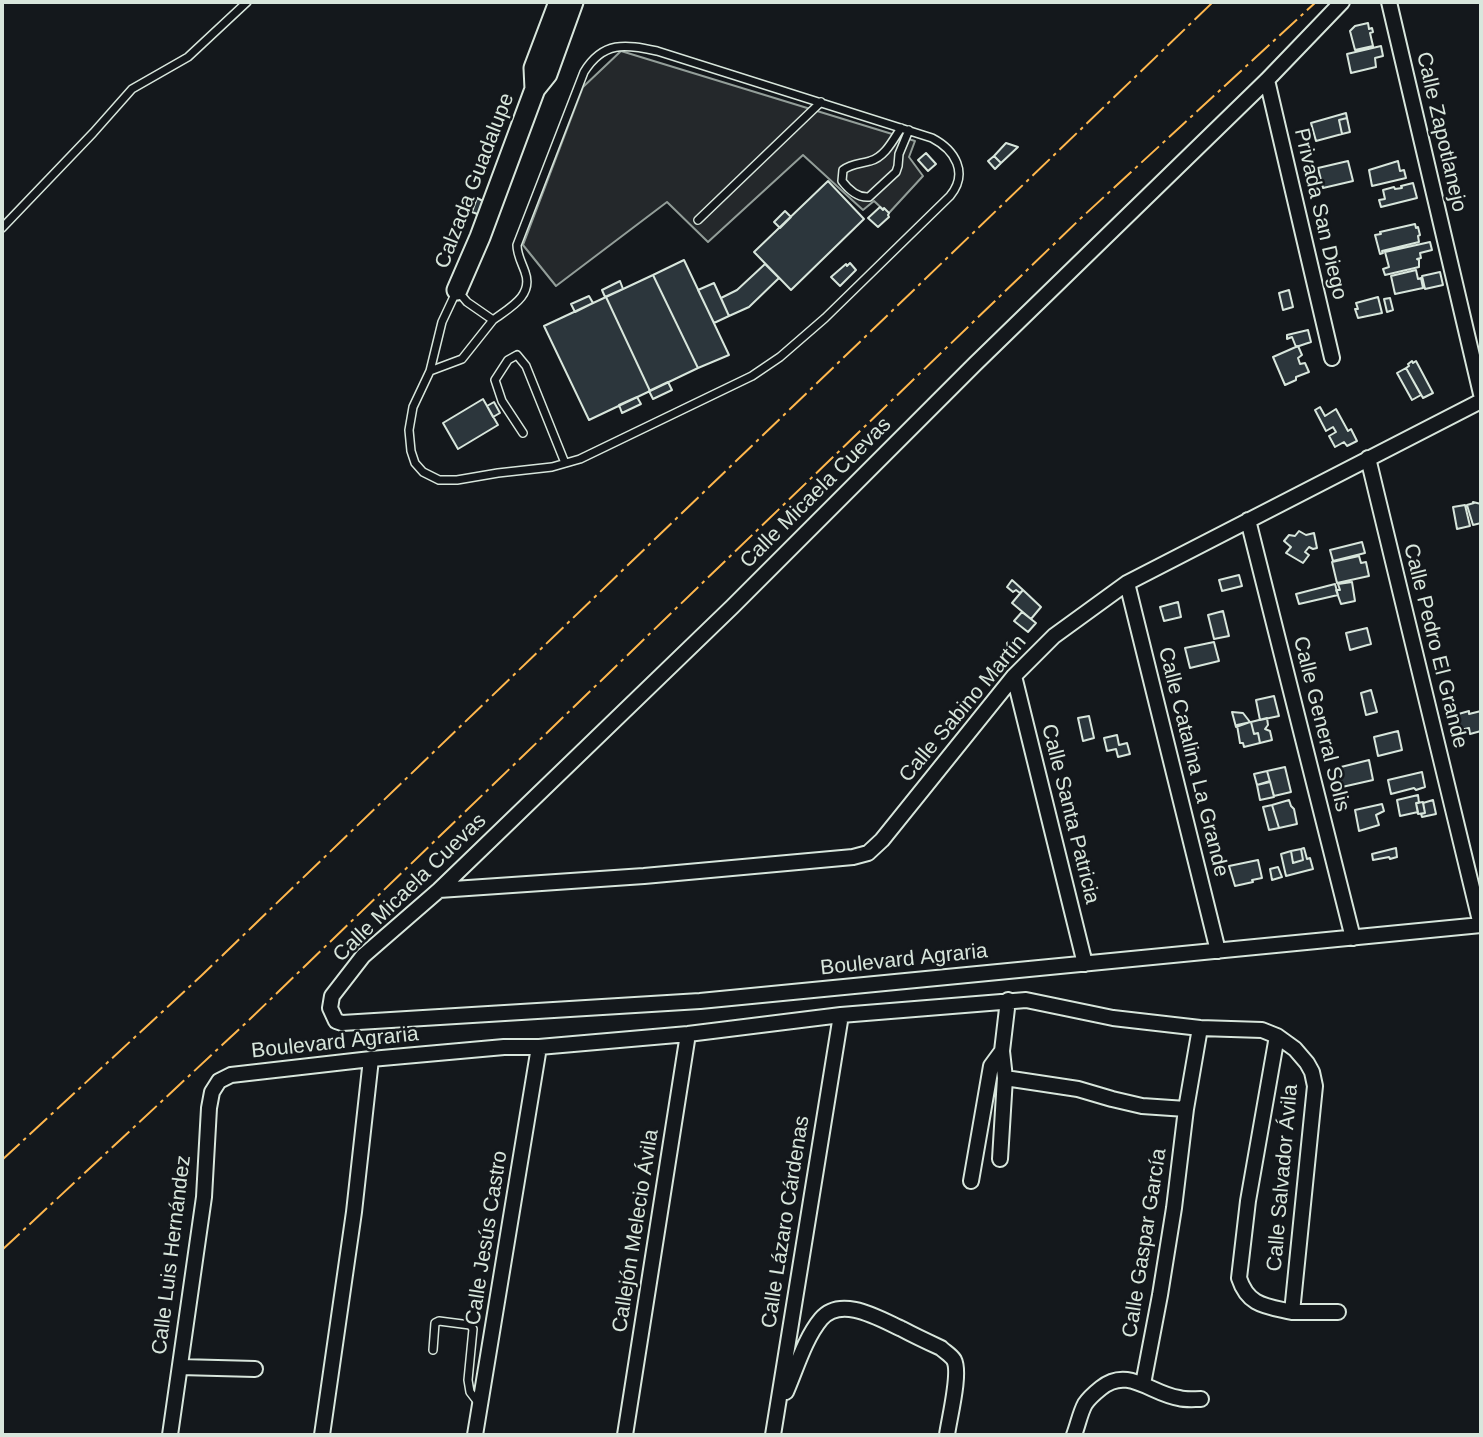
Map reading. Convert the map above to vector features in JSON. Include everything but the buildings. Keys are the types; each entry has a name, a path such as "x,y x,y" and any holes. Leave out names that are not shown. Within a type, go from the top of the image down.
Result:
{"street":[{"name":"Calzada Guadalupe","path":"535,89 534,68 559,2"},
{"name":"Calzada Guadalupe","path":"457,290 480,237 535,89 547,74 573,2"},
{"name":"Calle Micaela Cuevas","path":"332,1016 332,996 363,956 439,890 732,607 975,364 1267,80 1342,2"},
{"name":"Calle Zapotlanejo","path":"1389,2 1481,394"},
{"name":"Privada San Diego","path":"1267,80 1332,358"},
{"name":"Calle Sabino Martín","path":"439,890 657,874 853,857 868,853 882,841 1014,676 1054,636 1127,583 1481,401"},
{"name":"Calle Pedro El Grande","path":"1368,458 1481,925"},
{"name":"Calle General Solis","path":"1248,520 1353,938"},
{"name":"Calle Catalina La Grande","path":"1127,583 1218,951"},
{"name":"Calle Santa Patricia","path":"1014,676 1085,964"},
{"name":"Boulevard Agraria","path":"332,1016 342,1023 700,1001 1481,925"},
{"path":"1000,1159 1005,1078 1002,1051 1008,1000"},
{"name":"Calle Salvador Ávila","path":"841,1015 1026,1000 1113,1018 1200,1028 1262,1030 1277,1036 1295,1049 1307,1063 1315,1086 1292,1312"},
{"name":"Boulevard Agraria","path":"219,1081 231,1075 371,1059 504,1046 539,1047 688,1034 841,1015"},
{"name":"Calle Lázaro Cárdenas","path":"773,1435 841,1015"},
{"name":"Calle Gaspar García","path":"1143,1384 1172,1221 1186,1109 1200,1028"},
{"name":"Callejón Melecio Ávila","path":"625,1435 688,1034"},
{"path":"1277,1036 1248,1201 1238,1278 1250,1299 1263,1305 1292,1312 1338,1312"},
{"name":"Calle Jesús Castro","path":"475,1435 539,1047"},
{"path":"971,1181 991,1066 1002,1051"},
{"path":"322,1435 354,1212 371,1059"},
{"path":"1005,1078 1078,1089 1142,1106 1186,1109"},
{"name":"Calle Luis Hernández","path":"170,1435 204,1197 209,1108 212,1092 219,1081"},
{"path":"777,1412 813,1330 824,1316 837,1309 853,1309 869,1313 941,1349 954,1361 956,1377 947,1435"},
{"path":"180,1367 255,1369"},
{"path":"1074,1435 1086,1403 1108,1382 1125,1379 1178,1398 1201,1399"}],"lane":[{"path":"2,228 132,89 188,57 247,2"},
{"path":"430,371 462,359 493,320 518,302 526,292 527,277 517,245 584,72 598,54 615,47 624,45 657,51 932,138 949,149 957,164 956,189 825,318 780,357 752,376 565,463 457,480 439,480 423,472 415,463 409,430 413,407 430,371 442,322 457,290 467,302 493,320"},
{"path":"698,220 821,102"},
{"path":"905,129 896,172 873,195 861,197 845,185 842,181 843,170 877,159 905,129"},
{"path":"523,433 502,401 495,380 508,360 517,355 526,366 565,463"},
{"path":"433,1350 435,1323 439,1321 470,1325 473,1329 468,1380 470,1392 480,1405"}],"shaded area":[{"path":"621,51 915,141 909,157 923,176 888,214 874,201 863,210 803,155 708,242 667,202 556,286 523,245 583,87"}],"power":[{"path":"2,1160 201,976 1213,2"},
{"path":"2,1250 249,1020 1080,219 1316,2"}]}
